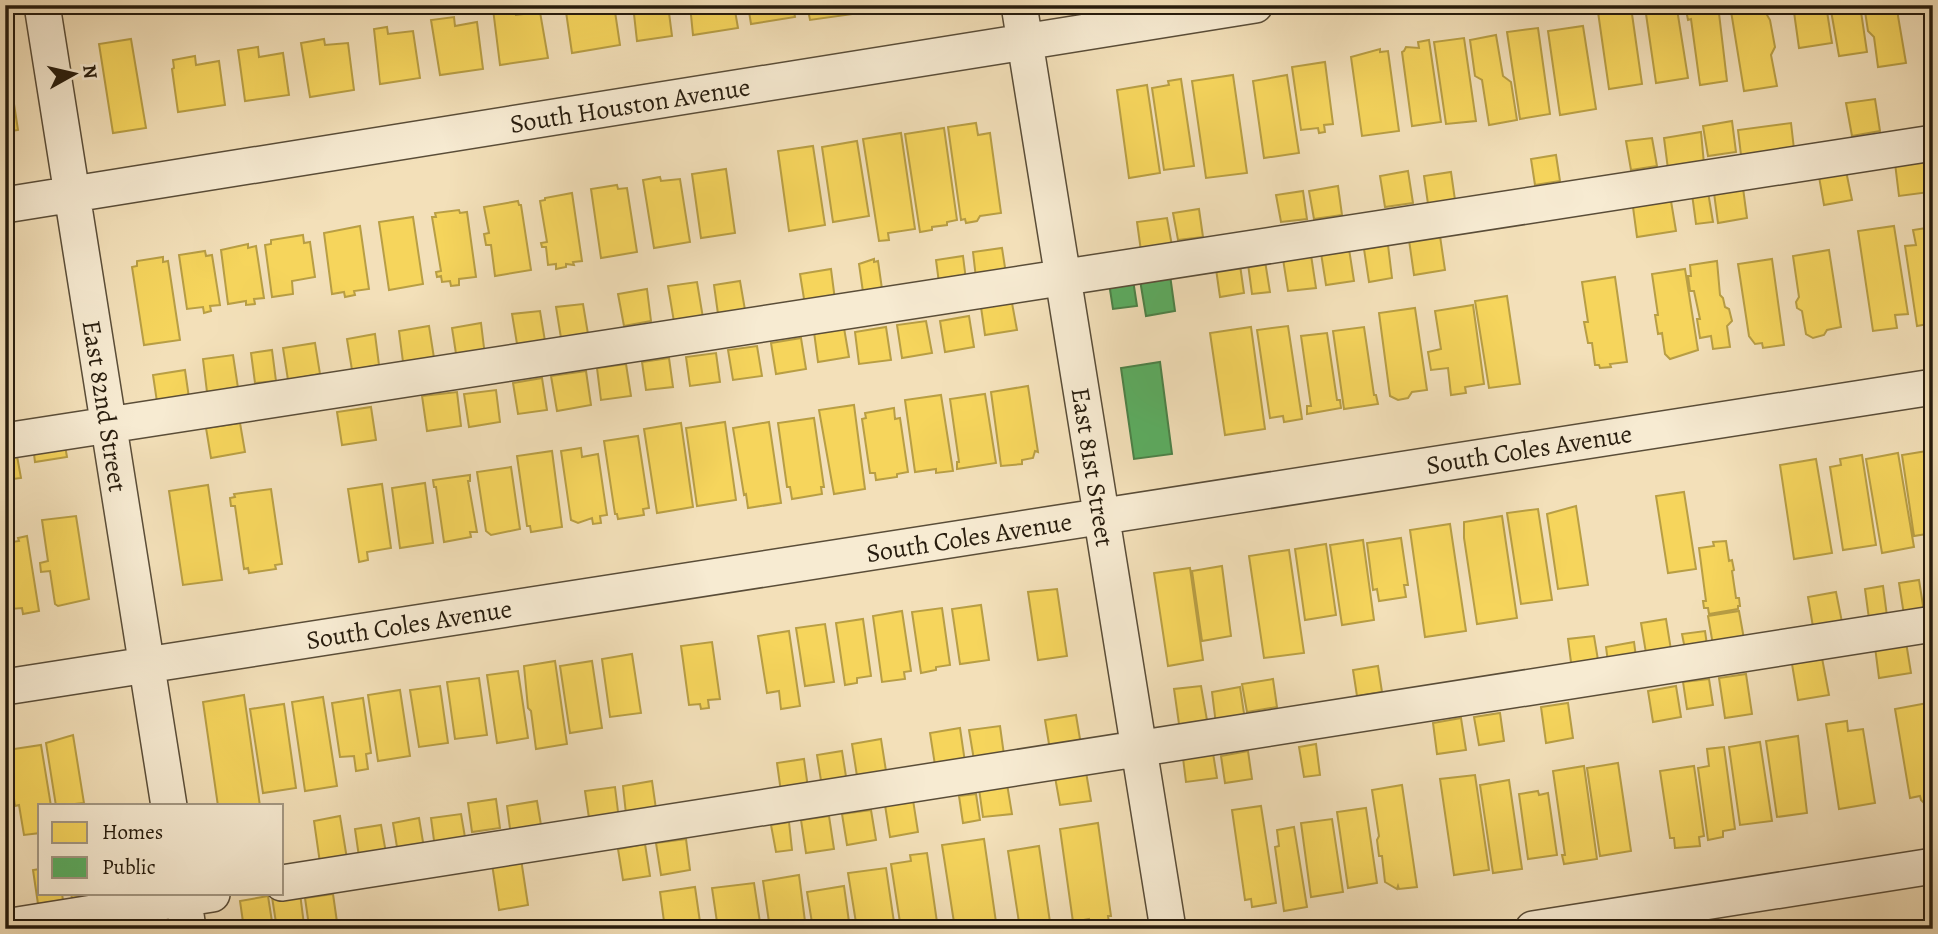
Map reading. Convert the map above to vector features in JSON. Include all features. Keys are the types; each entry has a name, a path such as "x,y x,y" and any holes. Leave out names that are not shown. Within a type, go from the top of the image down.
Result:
{"street":[{"name":"East 82nd Street","path":"42,5 169,804"},
{"name":"East 81st Street","path":"1019,5 1168,929"},
{"name":"South Houston Avenue","path":"5,205 1255,5"},
{"path":"5,441 1933,143"},
{"name":"South Coles Avenue","path":"5,687 1933,387"},
{"path":"284,883 1933,624"},
{"path":"1533,929 1933,866"},
{"path":"5,926 192,904"}],"building: Homes":[{"path":"565,5 614,5 620,45 572,53"},
{"path":"633,5 668,5 672,36 637,41"},
{"path":"690,5 734,5 738,28 693,35"},
{"path":"748,5 793,5 795,17 751,24"},
{"path":"807,5 852,5 853,14 810,20"},
{"path":"1685,5 1718,5 1727,81 1700,85 1691,19 1688,20"},
{"path":"1730,5 1765,5 1775,47 1771,55 1777,86 1744,91"},
{"path":"1793,5 1826,5 1832,43 1799,48"},
{"path":"1830,5 1860,5 1867,52 1839,56"},
{"path":"1864,5 1899,5 1898,16 1906,63 1878,67 1874,37 1868,31"},
{"path":"515,7 516,15 540,12 548,58 500,65 493,9"},
{"path":"1619,7 1619,10 1631,7 1642,84 1609,89 1598,12"},
{"path":"1677,9 1688,78 1656,83 1646,14"},
{"path":"454,17 455,26 477,22 483,69 440,75 431,20"},
{"path":"1583,26 1596,109 1560,115 1548,31"},
{"path":"387,27 388,34 413,31 420,78 380,84 374,29"},
{"path":"1538,28 1550,114 1520,119 1507,32"},
{"path":"1496,35 1503,76 1511,82 1517,120 1489,125 1482,80 1475,76 1470,40"},
{"path":"1464,38 1476,121 1446,124 1434,42"},
{"path":"131,39 146,128 113,133 99,44"},
{"path":"324,39 325,45 348,43 354,90 310,97 301,43"},
{"path":"1429,40 1441,122 1412,126 1402,52 1406,47 1419,48 1418,42"},
{"path":"258,47 259,57 283,53 289,95 245,101 238,50"},
{"path":"1380,49 1380,52 1388,51 1399,131 1362,136 1351,57"},
{"path":"195,56 196,65 219,61 225,105 178,112 173,60"},
{"path":"1325,62 1333,124 1324,125 1325,132 1319,133 1318,128 1301,130 1292,67"},
{"path":"8,65 18,130 5,132 5,66"},
{"path":"1233,75 1247,173 1206,178 1192,81"},
{"path":"1287,75 1299,153 1264,158 1253,81"},
{"path":"1181,79 1194,166 1164,170 1152,88 1169,85 1168,81"},
{"path":"1147,85 1160,173 1129,178 1117,90"},
{"path":"1875,99 1880,131 1852,136 1846,103"},
{"path":"1732,121 1736,152 1708,156 1703,126"},
{"path":"976,123 978,135 990,133 1001,213 980,216 977,221 966,223 965,219 961,220 948,127"},
{"path":"1791,123 1794,149 1741,155 1738,130"},
{"path":"944,128 957,220 920,232 905,134"},
{"path":"1701,132 1704,164 1668,169 1664,138"},
{"path":"901,133 915,229 888,233 889,240 879,241 863,139"},
{"path":"1652,138 1657,166 1631,170 1626,141"},
{"path":"857,141 869,216 833,222 822,147"},
{"path":"813,146 825,225 789,231 778,151"},
{"path":"1556,155 1560,181 1535,185 1531,159"},
{"path":"1925,159 1930,192 1899,196 1895,163"},
{"path":"1845,166 1852,200 1824,205 1818,171"},
{"path":"726,169 735,233 701,238 692,174"},
{"path":"1408,171 1413,203 1385,207 1380,176"},
{"path":"1451,172 1455,200 1428,204 1424,176"},
{"path":"660,177 661,181 680,179 690,242 654,248 643,180"},
{"path":"617,185 618,189 627,188 637,252 601,258 591,189"},
{"path":"1338,186 1342,215 1314,219 1309,191"},
{"path":"1743,188 1747,218 1718,223 1714,193"},
{"path":"1303,191 1307,219 1281,222 1276,195"},
{"path":"1708,192 1713,222 1696,224 1692,194"},
{"path":"572,193 582,261 556,269 556,264 548,265 546,247 542,247 541,243 547,242 540,201"},
{"path":"518,201 521,205 531,270 495,276 491,245 486,245 484,234 489,233 484,207"},
{"path":"1671,201 1676,231 1637,237 1633,207"},
{"path":"1199,209 1203,237 1178,240 1173,213"},
{"path":"459,210 460,213 467,212 476,277 459,279 459,285 451,286 450,281 442,282 441,276 437,277 436,272 441,271 432,217 436,217 435,213"},
{"path":"413,217 423,284 389,290 379,222"},
{"path":"1167,218 1172,246 1141,251 1137,222"},
{"path":"360,226 369,289 354,291 355,295 345,297 344,292 332,294 324,233"},
{"path":"1894,226 1908,314 1895,315 1897,328 1873,331 1858,231"},
{"path":"1933,227 1933,323 1917,326 1905,246 1916,245 1913,230"},
{"path":"303,235 304,243 310,242 315,277 292,281 293,294 272,297 265,245 271,244 271,240"},
{"path":"1440,236 1445,270 1414,275 1409,240"},
{"path":"248,244 248,248 256,246 264,298 254,299 255,304 246,305 246,301 228,304 221,250"},
{"path":"1388,245 1392,278 1369,282 1364,249"},
{"path":"1002,248 1006,274 976,278 973,252"},
{"path":"1349,249 1354,281 1326,285 1321,253"},
{"path":"1829,250 1841,327 1827,330 1824,335 1813,338 1806,334 1802,311 1797,308 1799,297 1793,256"},
{"path":"205,251 206,256 212,255 220,305 210,306 211,311 204,313 203,307 187,309 179,255"},
{"path":"1311,255 1316,288 1288,291 1283,259"},
{"path":"963,256 966,280 939,283 936,260"},
{"path":"163,257 163,262 168,261 180,340 144,345 132,267 137,266 137,261"},
{"path":"874,259 874,262 878,261 882,289 863,292 859,264"},
{"path":"1772,259 1784,345 1763,348 1762,343 1755,344 1749,336 1738,264"},
{"path":"1265,261 1270,292 1252,294 1248,264"},
{"path":"1717,261 1720,295 1725,307 1729,309 1732,321 1727,326 1730,347 1713,349 1711,336 1700,338 1697,319 1700,319 1694,291 1690,291 1688,276 1691,276 1690,265"},
{"path":"1240,265 1244,293 1220,297 1216,269"},
{"path":"831,269 835,300 805,305 800,274"},
{"path":"1685,269 1698,350 1670,359 1665,354 1662,333 1658,334 1652,274"},
{"path":"1615,277 1627,362 1600,368 1595,365 1592,343 1588,343 1582,282"},
{"path":"740,281 745,310 718,314 714,285"},
{"path":"697,282 703,318 674,322 668,286"},
{"path":"647,289 651,321 624,326 618,294"},
{"path":"1507,296 1520,384 1489,388 1475,301"},
{"path":"1012,303 1017,330 985,335 981,307"},
{"path":"583,304 588,334 561,338 556,307"},
{"path":"1473,305 1484,384 1465,387 1466,393 1451,395 1448,368 1431,370 1428,352 1441,349 1435,311"},
{"path":"1415,308 1427,390 1412,392 1408,398 1398,400 1390,396 1379,313"},
{"path":"540,311 545,341 517,344 512,314"},
{"path":"969,316 974,347 945,352 940,321"},
{"path":"926,321 932,353 902,358 897,325"},
{"path":"481,323 485,356 457,360 452,328"},
{"path":"429,326 434,358 403,362 399,331"},
{"path":"1288,326 1302,419 1284,422 1283,416 1270,418 1257,330"},
{"path":"886,327 891,360 859,364 855,332"},
{"path":"1251,327 1265,429 1225,435 1210,333"},
{"path":"1364,327 1374,395 1378,404 1344,409 1333,331"},
{"path":"844,328 849,357 818,362 814,332"},
{"path":"1327,333 1337,400 1340,400 1341,408 1307,414 1307,406 1311,406 1301,336"},
{"path":"375,334 379,365 352,370 347,339"},
{"path":"801,338 806,369 776,374 771,343"},
{"path":"315,343 320,374 288,380 283,348"},
{"path":"757,346 762,376 733,380 728,350"},
{"path":"272,350 276,381 255,383 251,353"},
{"path":"716,353 720,382 690,386 686,357"},
{"path":"233,355 238,388 207,392 203,359"},
{"path":"669,358 673,387 646,390 642,362"},
{"path":"626,364 631,396 601,400 597,368"},
{"path":"185,370 189,398 157,402 153,375"},
{"path":"586,371 591,405 557,411 551,376"},
{"path":"542,378 547,410 518,414 513,383"},
{"path":"1028,386 1038,452 1035,451 1033,458 1022,460 1022,464 1001,466 991,392"},
{"path":"496,390 500,422 469,427 464,394"},
{"path":"457,392 461,426 427,431 422,396"},
{"path":"985,394 996,463 957,469 959,462 950,399"},
{"path":"941,395 953,471 936,473 936,469 915,472 905,400"},
{"path":"854,405 865,489 834,494 819,410"},
{"path":"371,407 376,440 342,445 337,412"},
{"path":"894,408 895,419 900,418 908,472 897,474 897,477 876,480 875,473 870,473 862,419 866,418 865,413"},
{"path":"814,418 824,487 821,487 822,494 792,499 790,487 787,487 778,423"},
{"path":"725,422 736,500 697,506 686,428"},
{"path":"769,422 781,503 748,508 733,428"},
{"path":"240,423 245,452 211,458 206,428"},
{"path":"681,423 693,507 657,513 644,429"},
{"path":"638,436 649,508 643,509 644,515 618,519 604,441"},
{"path":"64,440 67,457 35,462 33,446"},
{"path":"581,448 582,457 598,454 607,515 600,516 601,523 593,524 592,518 578,523 571,520 561,451"},
{"path":"1933,450 1933,533 1914,536 1902,455"},
{"path":"552,451 562,527 531,532 530,526 527,526 517,456"},
{"path":"1898,453 1914,547 1882,553 1866,459"},
{"path":"1862,455 1876,545 1843,550 1830,467 1841,465 1840,459"},
{"path":"17,456 21,478 5,480 5,458"},
{"path":"1816,459 1832,553 1794,559 1780,465"},
{"path":"511,467 520,529 491,535 486,531 477,472"},
{"path":"470,475 468,481 477,532 470,532 471,537 444,542 433,480"},
{"path":"425,483 433,543 400,548 392,488"},
{"path":"382,484 391,548 367,552 368,560 359,562 348,489"},
{"path":"208,485 222,580 183,585 169,491"},
{"path":"271,489 282,564 275,565 276,569 249,573 248,568 244,569 235,506 231,506 230,498 235,497 234,494"},
{"path":"1684,492 1696,569 1668,573 1656,496"},
{"path":"1576,506 1588,585 1558,589 1547,514"},
{"path":"1538,509 1552,600 1521,604 1507,513"},
{"path":"76,516 89,599 58,606 55,604 50,571 41,572 40,563 48,561 42,520"},
{"path":"1502,516 1517,618 1477,624 1464,522"},
{"path":"1450,524 1466,631 1425,637 1410,530"},
{"path":"27,536 39,611 23,614 22,608 11,609 5,572 5,543 19,541 18,538"},
{"path":"1401,538 1408,585 1404,585 1406,597 1379,601 1377,589 1373,590 1367,543"},
{"path":"1363,540 1374,620 1342,625 1330,545"},
{"path":"1726,541 1729,561 1732,560 1734,570 1736,598 1739,598 1740,606 1738,609 1709,614 1708,608 1704,608 1703,601 1706,601 1699,548 1714,546 1713,542"},
{"path":"1326,544 1336,615 1305,620 1295,549"},
{"path":"1289,550 1304,653 1264,658 1249,556"},
{"path":"1222,566 1231,636 1202,641 1192,571"},
{"path":"1190,568 1203,660 1168,666 1154,573"},
{"path":"1933,577 1933,611 1930,612 1924,579"},
{"path":"1919,580 1924,612 1904,615 1899,583"},
{"path":"1883,586 1887,616 1869,619 1865,589"},
{"path":"1057,589 1067,656 1038,660 1028,592"},
{"path":"1836,592 1842,622 1813,627 1808,597"},
{"path":"981,605 989,660 960,664 952,609"},
{"path":"942,608 950,665 921,673 912,612"},
{"path":"902,611 911,671 904,672 905,679 882,682 873,616"},
{"path":"1739,611 1744,639 1713,645 1708,616"},
{"path":"863,619 871,676 857,678 857,683 845,685 836,623"},
{"path":"1666,619 1671,650 1646,653 1641,623"},
{"path":"825,624 834,682 805,686 796,628"},
{"path":"789,631 800,706 781,709 779,691 767,693 758,636"},
{"path":"1705,631 1707,645 1685,649 1682,634"},
{"path":"1594,636 1599,666 1572,670 1568,639"},
{"path":"712,642 720,699 708,700 709,708 701,709 700,704 689,705 681,646"},
{"path":"1634,642 1636,657 1608,662 1606,647"},
{"path":"1906,642 1911,673 1879,678 1875,647"},
{"path":"632,654 641,713 610,717 602,659"},
{"path":"1822,658 1829,695 1798,700 1792,664"},
{"path":"555,661 567,744 536,749 524,666"},
{"path":"592,661 602,728 570,733 560,666"},
{"path":"1378,666 1382,692 1357,696 1353,670"},
{"path":"518,671 528,738 497,743 487,675"},
{"path":"1746,674 1752,714 1725,718 1719,678"},
{"path":"479,678 487,735 455,739 447,682"},
{"path":"1273,679 1277,707 1247,712 1242,684"},
{"path":"1709,679 1713,705 1687,709 1683,682"},
{"path":"440,686 448,743 419,747 410,690"},
{"path":"1201,686 1208,726 1180,731 1174,689"},
{"path":"1676,686 1681,717 1653,722 1648,691"},
{"path":"1240,687 1245,720 1216,724 1212,692"},
{"path":"400,690 410,756 378,761 368,695"},
{"path":"244,695 260,804 218,804 203,702"},
{"path":"323,697 337,786 305,791 292,702"},
{"path":"363,698 371,753 366,754 368,769 356,771 354,756 340,757 332,703"},
{"path":"1933,702 1933,806 1928,807 1920,796 1910,798 1895,709"},
{"path":"1568,703 1573,738 1546,743 1541,707"},
{"path":"284,704 296,788 263,793 250,709"},
{"path":"1500,713 1504,741 1479,745 1474,717"},
{"path":"1076,715 1081,745 1050,750 1045,720"},
{"path":"1461,718 1466,750 1437,754 1433,723"},
{"path":"1847,721 1848,731 1863,729 1875,803 1839,809 1826,724"},
{"path":"1000,726 1004,755 974,760 969,730"},
{"path":"960,728 965,762 935,765 930,733"},
{"path":"73,735 84,803 56,804 46,743"},
{"path":"1798,736 1807,813 1777,817 1766,741"},
{"path":"881,739 886,771 857,776 852,744"},
{"path":"1760,742 1772,821 1740,825 1729,747"},
{"path":"1316,744 1320,775 1304,777 1299,747"},
{"path":"41,745 51,804 38,804 38,833 24,835 19,805 15,806 7,750"},
{"path":"1724,747 1735,829 1723,831 1723,837 1708,840 1698,768 1709,766 1707,749"},
{"path":"842,751 847,783 822,787 817,755"},
{"path":"1248,751 1252,779 1225,783 1221,756"},
{"path":"1213,753 1217,778 1186,782 1183,758"},
{"path":"804,759 808,788 781,792 777,763"},
{"path":"1618,763 1631,851 1600,856 1587,768"},
{"path":"5,766 12,809 5,810"},
{"path":"1584,766 1597,859 1564,864 1553,771"},
{"path":"1694,766 1704,836 1699,837 1700,846 1675,848 1674,838 1670,838 1660,771"},
{"path":"1086,772 1091,801 1060,805 1055,777"},
{"path":"1475,775 1489,870 1454,875 1440,779"},
{"path":"1509,780 1522,869 1493,873 1480,785"},
{"path":"652,781 656,809 626,814 623,786"},
{"path":"1007,784 1012,814 983,817 979,789"},
{"path":"1402,785 1417,887 1399,889 1398,886 1397,889 1385,882 1382,856 1379,856 1379,836 1372,790"},
{"path":"615,787 619,820 590,825 585,791"},
{"path":"1538,791 1539,795 1548,793 1557,855 1528,859 1519,794"},
{"path":"976,794 980,820 963,823 959,796"},
{"path":"496,799 500,828 472,832 468,803"},
{"path":"913,800 918,832 890,837 885,805"},
{"path":"537,801 542,831 511,836 507,806"},
{"path":"1261,806 1276,903 1252,907 1251,899 1245,900 1232,810"},
{"path":"1366,808 1377,883 1348,888 1337,812"},
{"path":"871,810 876,840 847,845 842,814"},
{"path":"461,814 466,843 435,848 431,818"},
{"path":"340,816 347,859 320,863 314,821"},
{"path":"829,816 834,849 806,853 801,820"},
{"path":"419,818 424,848 398,853 393,823"},
{"path":"1332,819 1343,892 1311,897 1301,823"},
{"path":"789,822 792,850 776,852 771,825"},
{"path":"1098,823 1111,916 1108,916 1110,929 1091,929 1089,919 1073,922 1060,829"},
{"path":"381,825 386,853 359,857 355,829"},
{"path":"1294,827 1307,907 1284,911 1275,847 1279,846 1277,830"},
{"path":"686,839 690,870 661,875 656,843"},
{"path":"984,839 997,929 955,929 942,845"},
{"path":"645,844 650,876 623,880 618,849"},
{"path":"1039,846 1051,929 1020,929 1008,851"},
{"path":"927,853 938,929 901,929 891,864 911,861 910,855"},
{"path":"521,859 528,905 499,910 492,864"},
{"path":"886,868 895,929 857,929 848,873"},
{"path":"38,869 38,895 62,895 63,900 38,904 33,870"},
{"path":"799,875 806,929 770,929 763,881"},
{"path":"754,883 761,929 718,929 712,888"},
{"path":"844,886 850,929 813,929 807,892"},
{"path":"695,887 701,929 665,929 660,892"},
{"path":"300,893 304,925 277,929 272,897"},
{"path":"333,894 337,922 309,926 305,898"},
{"path":"268,896 273,928 244,929 240,901"},
{"path":"656,925 657,929 630,929"}],"building: Public":[{"path":"1170,275 1175,311 1146,316 1140,280"},
{"path":"1133,280 1137,306 1113,309 1109,283"},
{"path":"1160,362 1172,454 1134,459 1121,368"}]}
